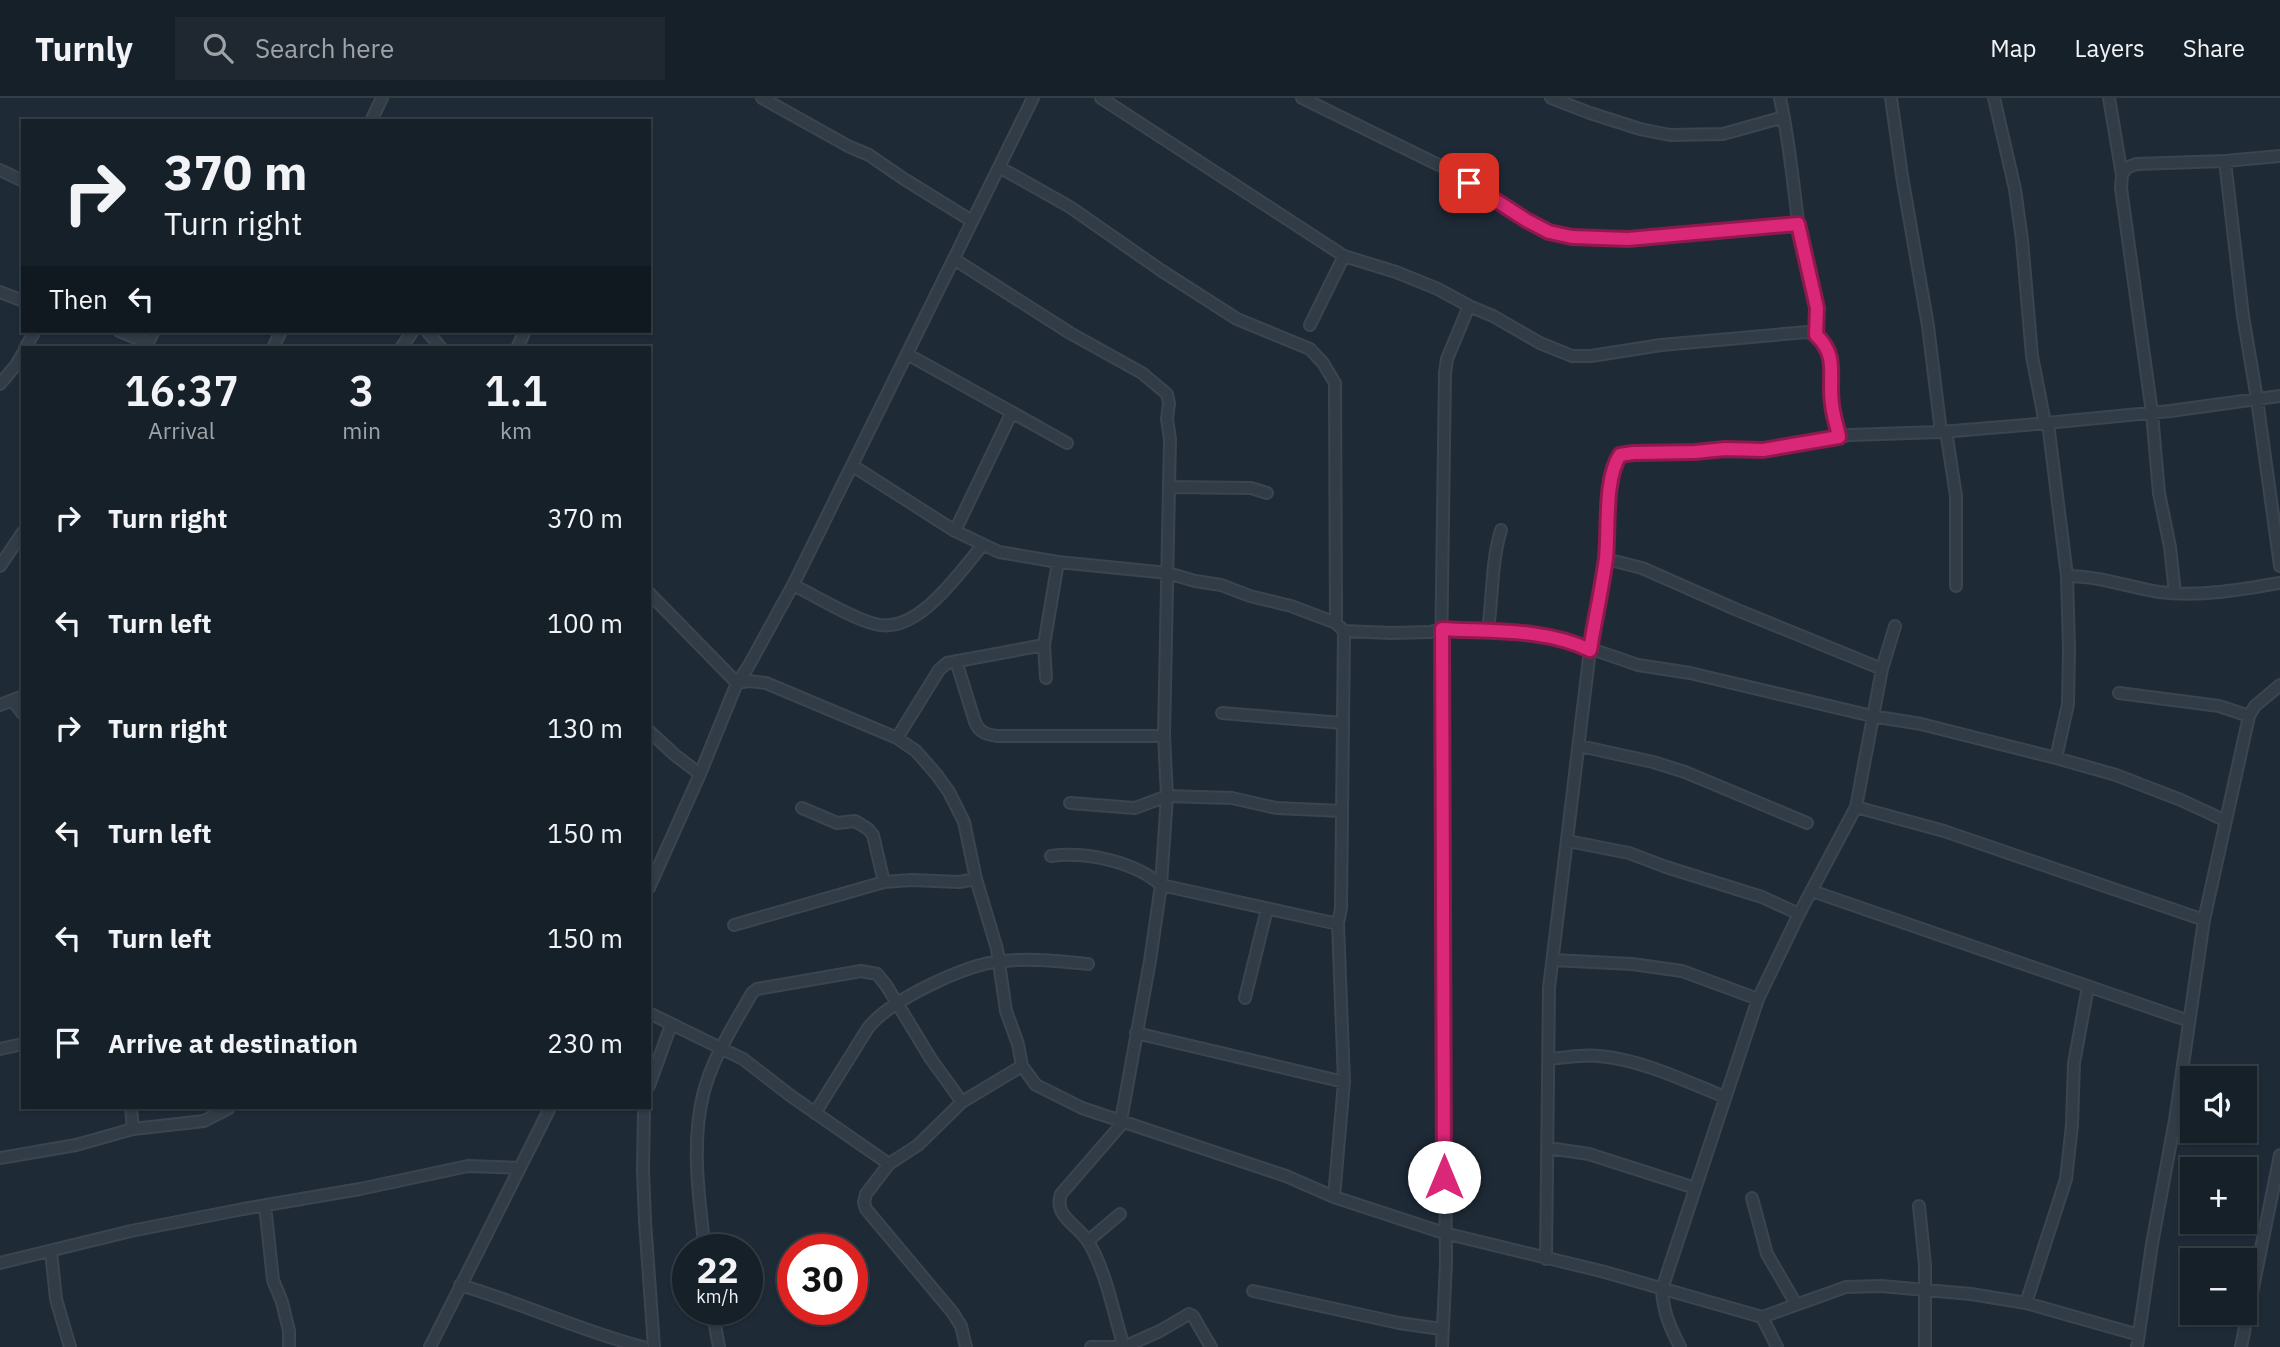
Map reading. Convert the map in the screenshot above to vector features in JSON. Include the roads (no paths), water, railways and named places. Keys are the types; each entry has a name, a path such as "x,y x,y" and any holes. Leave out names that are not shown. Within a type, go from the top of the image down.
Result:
{"street":[{"path":"371,119 382,98"},
{"path":"762,98 869,155 972,221"},
{"path":"651,881 700,774 737,683 793,585 1033,98"},
{"path":"1101,98 1344,256 1428,285 1493,316 1540,343 1572,356 1807,332 1816,335 1824,342 1829,352 1832,366 1831,401 1839,437"},
{"path":"1302,98 1452,172 1549,232 1572,237 1628,239 1798,224"},
{"path":"1551,98 1640,129 1670,135 1723,134 1784,117"},
{"path":"1780,98 1798,224 1817,308 1816,335"},
{"path":"1891,98 1957,507 1955,586"},
{"path":"1994,98 2015,189 2032,356 2046,423 2067,576 2070,649 2068,704 2056,758"},
{"path":"2109,98 2122,175 2121,188 2175,593"},
{"path":"2122,175 2126,168 2136,163 2225,161 2280,156"},
{"path":"2225,161 2243,316 2280,566"},
{"path":"999,167 1070,207 1237,319 1310,349 1323,363 1335,383 1343,723 1341,908 1338,924 1343,1082 1334,1197"},
{"path":"0,170 21,180"},
{"path":"1310,325 1344,256"},
{"path":"954,259 1070,333 1142,373 1167,394 1169,403 1164,736 1167,796 1161,885 1121,1122 1117,1131 1061,1194 1058,1202 1062,1213 1088,1241 1100,1264 1124,1347"},
{"path":"0,292 21,300"},
{"path":"1442,1347 1446,1263 1445,981 1441,820 1445,373 1447,359 1469,306"},
{"path":"123,333 146,346"},
{"path":"907,354 1067,443"},
{"path":"0,384 21,356"},
{"path":"1546,1259 1549,988 1590,650 1605,559 1610,497 1615,464 1620,455 1725,449 1763,450 1873,433 2046,423 2152,413 2280,396"},
{"path":"955,531 1012,412"},
{"path":"853,466 955,531 999,552 1058,562 1168,573 1221,585 1250,596 1291,606 1340,627 1391,633 1488,629 1538,635 1577,644 1638,665 1690,673 1872,716 1921,724 2056,758 2116,775 2226,821"},
{"path":"1169,487 1251,488 1266,493"},
{"path":"1488,629 1493,570 1501,530"},
{"path":"0,566 21,535"},
{"path":"793,585 876,625 889,626 908,622 923,611 982,546"},
{"path":"1605,559 1642,568 1735,610 1882,669"},
{"path":"1046,678 1044,645 1058,562"},
{"path":"2067,576 2089,576 2138,588 2175,593 2245,589 2280,583"},
{"path":"651,595 737,683"},
{"path":"1680,1347 1662,1304 1662,1289 1758,999 1799,914 1856,807 1882,669 1895,626"},
{"path":"897,737 939,670 947,663 1044,645"},
{"path":"956,661 975,722 979,731 987,735 1164,736"},
{"path":"737,683 766,683 897,737 916,751 937,775 964,822 998,961 1006,1011 1018,1044 1022,1066 1036,1085 1082,1108 1286,1176 1334,1197 1444,1233 1601,1271 1762,1317 1846,1287 1881,1286 1971,1294 2026,1303 2138,1341 2204,920 2249,716 2255,706 2280,685"},
{"path":"2119,693 2219,706 2249,716"},
{"path":"0,705 18,698"},
{"path":"1222,713 1343,723"},
{"path":"651,733 700,774"},
{"path":"1580,746 1664,765 1807,823"},
{"path":"1070,803 1135,808 1167,796 1231,798 1276,808 1342,811"},
{"path":"1856,807 1944,831 2204,920"},
{"path":"802,808 837,823 855,821 868,829 873,835 884,882"},
{"path":"1568,841 1629,853 1762,897 1799,914"},
{"path":"1051,856 1074,854 1100,858 1141,872 1161,885 1338,924"},
{"path":"734,925 884,882 959,882 976,879"},
{"path":"1812,891 2189,1021"},
{"path":"1245,998 1267,909"},
{"path":"815,1113 868,1028 896,1002 940,981 998,961 1036,959 1088,964"},
{"path":"1553,960 1660,967 1702,978 1758,999"},
{"path":"704,1234 696,1138 704,1094 722,1048 752,993 757,989 869,971 877,974 962,1102"},
{"path":"2026,1303 2066,1180 2072,1125 2074,1063 2088,987"},
{"path":"651,1014 743,1059 889,1164"},
{"path":"651,1080 671,1025"},
{"path":"1136,1033 1343,1082"},
{"path":"0,1049 21,1044"},
{"path":"1549,1059 1598,1055 1666,1073 1725,1097"},
{"path":"965,1347 961,1326 953,1313 866,1209 864,1202 866,1194 889,1164 918,1145 962,1102 1022,1066"},
{"path":"131,1109 133,1129"},
{"path":"0,1158 76,1145 133,1129 204,1121 227,1109"},
{"path":"430,1347 550,1109"},
{"path":"644,1109 644,1208 654,1347"},
{"path":"1548,1147 1589,1154 1695,1188"},
{"path":"2241,1347 2280,1154"},
{"path":"0,1263 131,1231 360,1189 468,1166 520,1168"},
{"path":"1752,1198 1767,1254 1796,1304"},
{"path":"265,1205 273,1280 289,1331 289,1347"},
{"path":"1919,1206 1925,1265 1925,1347"},
{"path":"1088,1241 1120,1214"},
{"path":"51,1251 56,1299 70,1347"},
{"path":"460,1284 606,1338 643,1347"},
{"path":"1253,1291 1399,1323 1441,1329"},
{"path":"1091,1347 1124,1347 1189,1314 1193,1315 1211,1347"},
{"path":"1762,1317 1777,1347"},
{"path":"715,1325 719,1347"}]}
